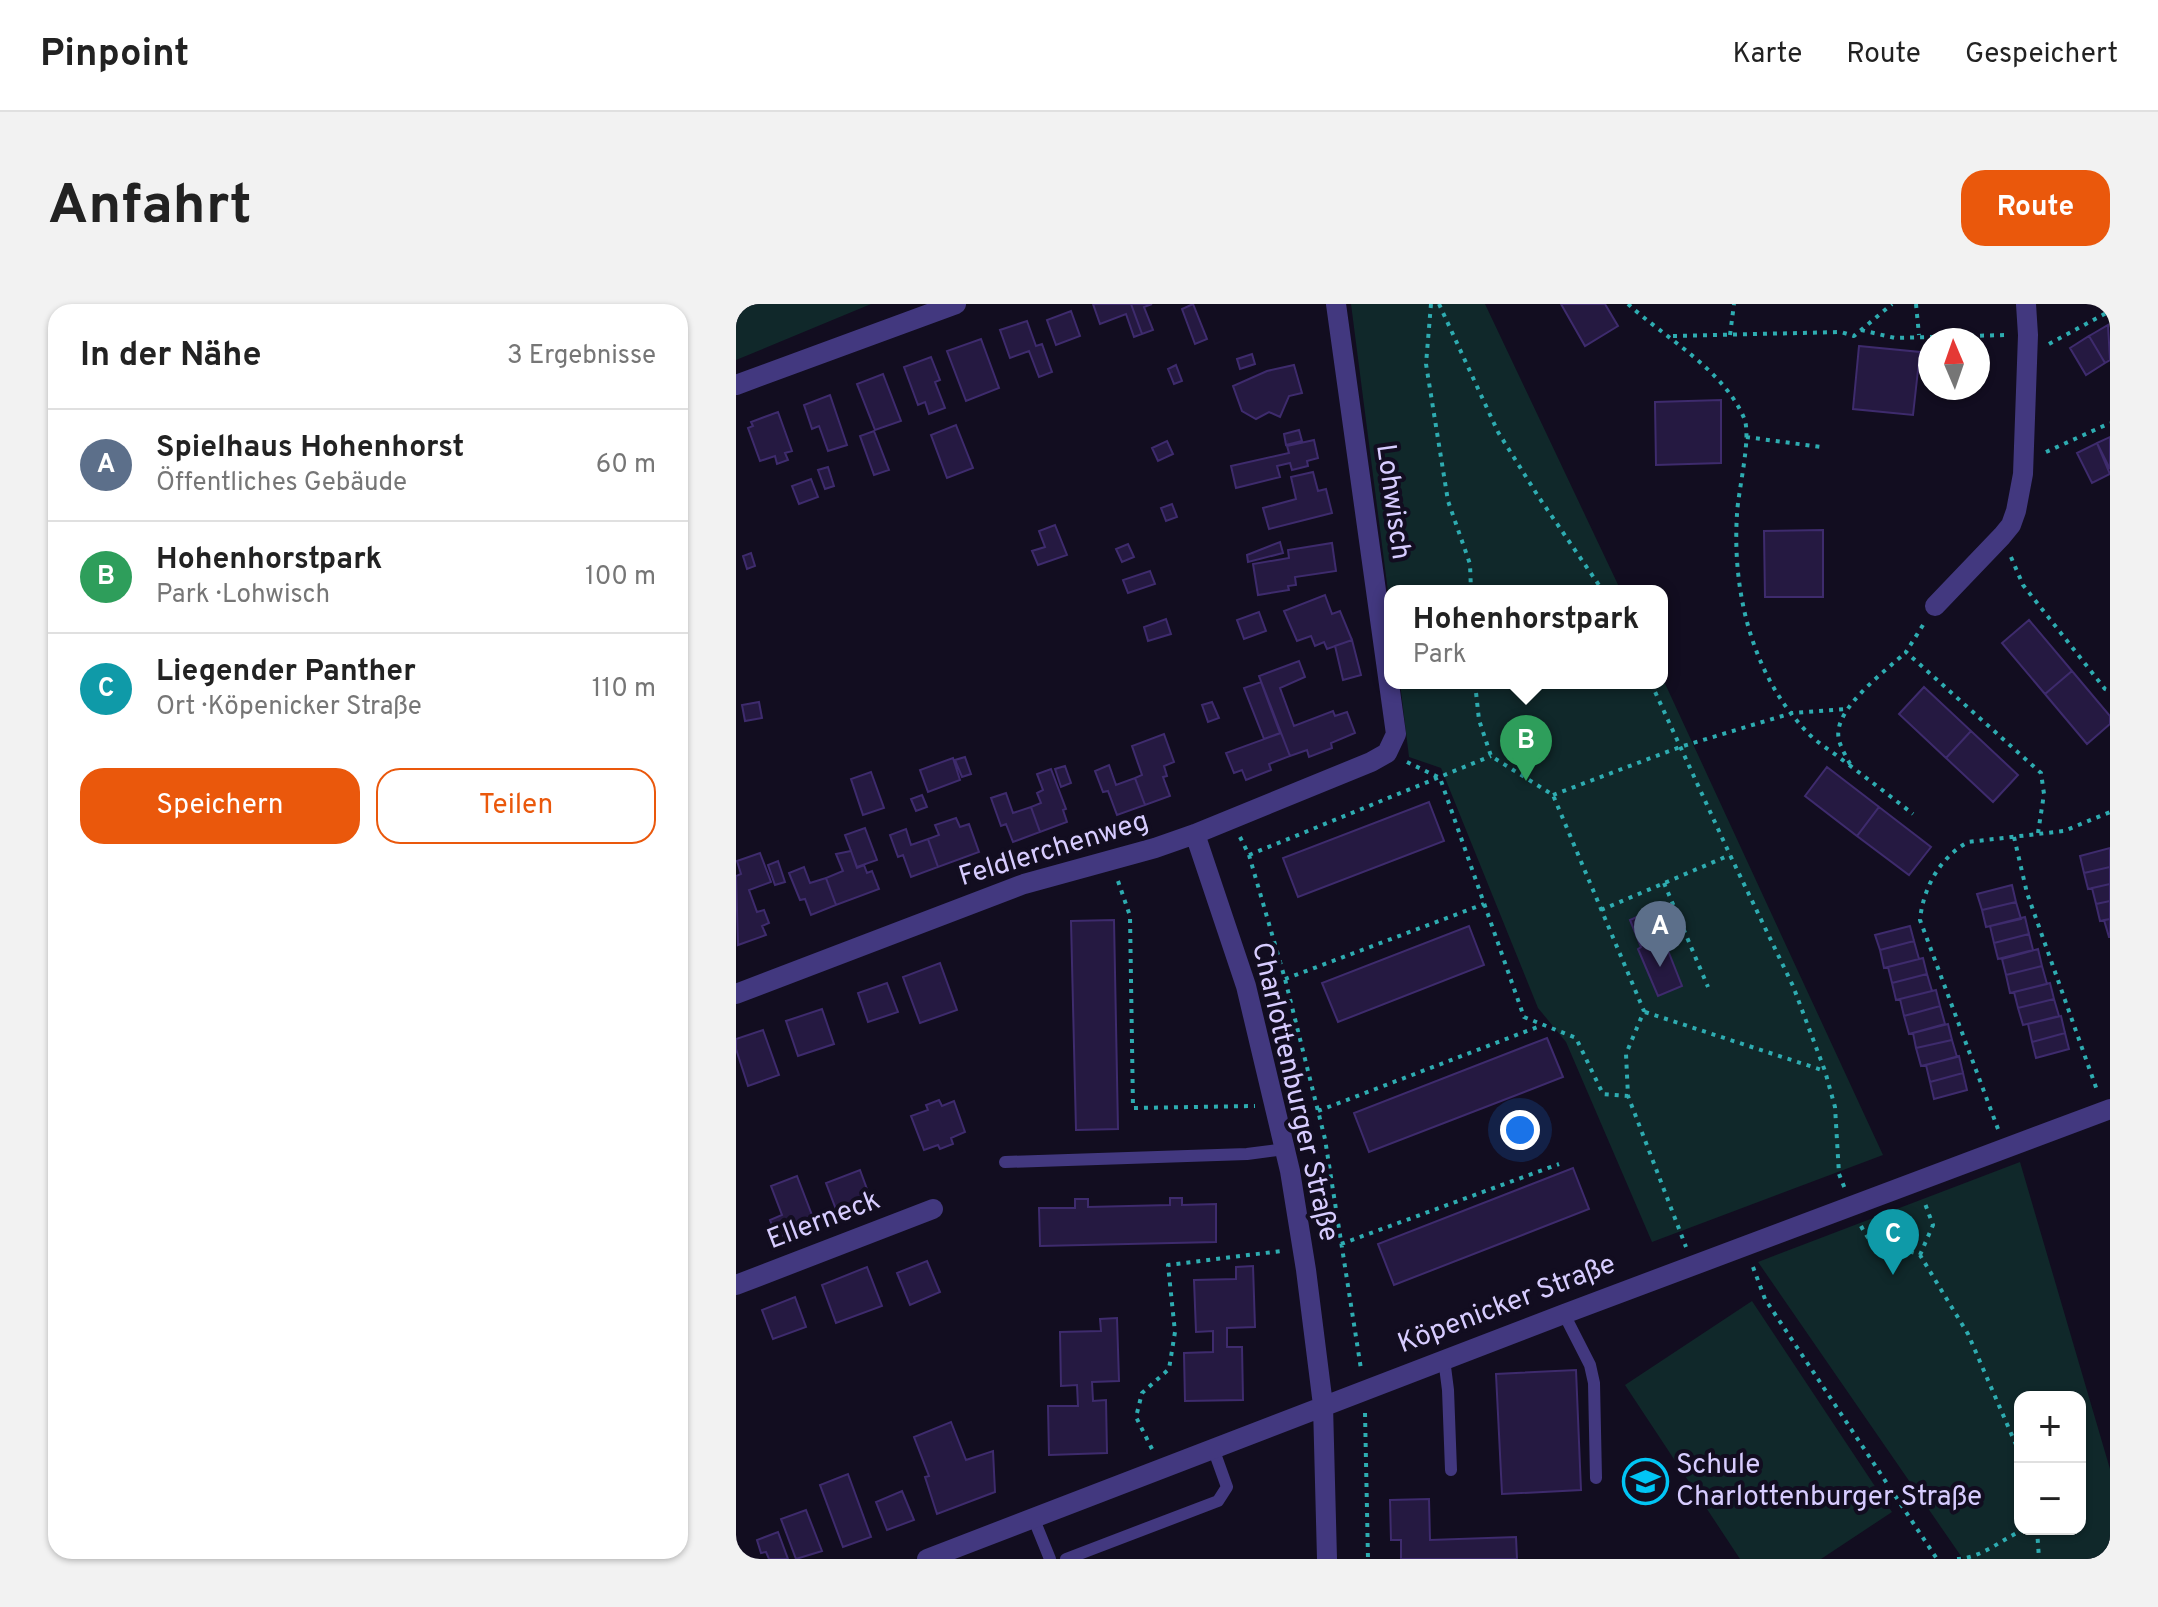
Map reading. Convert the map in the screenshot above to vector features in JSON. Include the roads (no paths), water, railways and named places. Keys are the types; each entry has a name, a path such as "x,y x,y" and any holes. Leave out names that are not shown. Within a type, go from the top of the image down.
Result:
{"street":[{"path":"736,385 956,304"},
{"name":"Lohwisch","path":"1336,304 1384,648"},
{"path":"1935,606 2002,536 2011,525 2016,511 2023,462 2028,346 2026,304"},
{"name":"Lohwisch","path":"1387,753 1396,734 1390,689"},
{"name":"Feldlerchenweg","path":"736,994 1024,884 1195,834 1387,753"},
{"name":"Charlottenburger Straße","path":"1195,834 1246,986 1285,1149 1303,1248 1323,1405 1327,1559"},
{"name":"Köpenicker Straße","path":"927,1559 1323,1405 2107,1110"},
{"name":"Ellerneck","path":"736,1285 933,1209"}],"lane":[{"path":"1005,1162 1247,1154 1285,1149"},
{"path":"1564,1314 1590,1365 1594,1383 1596,1478"},
{"path":"1444,1359 1451,1470"},
{"path":"1066,1559 1218,1501 1227,1487 1213,1448"},
{"path":"1033,1517 1050,1559"}],"place":[{"name":"Hohenhorstpark","path":"1526,781"},
{"name":"Spielhaus Hohenhorst","path":"1660,967"},
{"name":"Liegender Panther","path":"1893,1275"},
{"name":"Schule Charlottenburger Straße","path":"1645,1482"}]}
